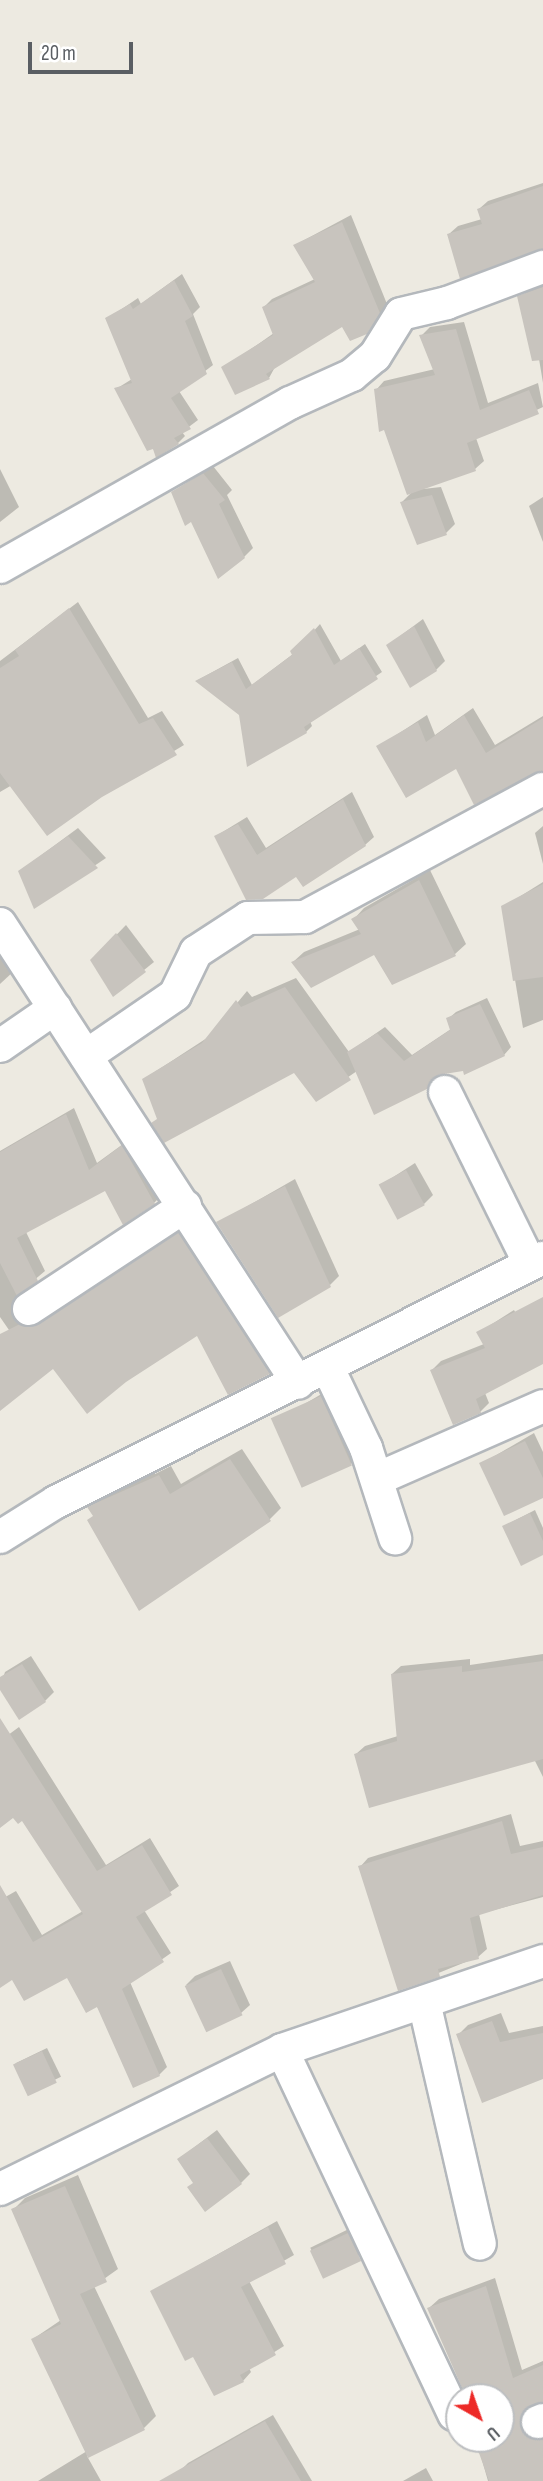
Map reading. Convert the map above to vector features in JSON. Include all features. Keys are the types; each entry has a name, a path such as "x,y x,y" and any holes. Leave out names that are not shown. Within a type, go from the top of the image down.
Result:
{"street":[{"path":"0,567 290,403 352,374 375,356 401,314 447,303 543,267"},
{"path":"86,1056 171,998 192,955 248,918 305,917 543,789"},
{"path":"0,924 298,1384"},
{"path":"0,1046 55,1008"},
{"path":"0,1537 56,1502 298,1384 536,1261 444,1092"},
{"path":"29,1309 184,1206"},
{"path":"328,1368 377,1479 395,1538"},
{"path":"377,1479 543,1406"},
{"path":"0,2189 282,2050 543,1961"},
{"path":"424,2002 480,2244"},
{"path":"282,2050 445,2395"}],"building":[{"path":"543,186 543,249 460,279 447,234 482,224 477,209"},
{"path":"342,222 380,313 367,334 350,341 342,327 266,374 270,379 235,395 221,367 273,335 262,307 315,282 293,245"},
{"path":"174,280 193,316 185,321 207,374 171,398 191,429 174,438 179,444 156,458 153,449 147,451 114,388 132,383 105,318 130,304 133,309"},
{"path":"543,287 543,360 532,361 517,296"},
{"path":"456,329 480,410 529,390 539,414 467,443 476,471 407,495 384,430 379,432 374,389 435,375 419,335"},
{"path":"203,473 225,500 219,504 245,558 218,579 191,522 185,526 171,492"},
{"path":"432,495 447,535 417,545 400,502"},
{"path":"69,608 139,724 153,718 177,755 102,797 47,836 0,773 0,668 19,656 15,650"},
{"path":"414,626 437,671 410,688 386,645"},
{"path":"314,628 334,665 359,648 378,679 304,727 307,733 247,767 239,715 195,681 232,662 246,689 292,655 290,651"},
{"path":"464,715 486,753 543,718 543,771 474,805 456,769 406,798 376,746 418,722 426,742"},
{"path":"343,799 366,846 303,887 296,877 263,899 246,900 214,836 238,824 257,855"},
{"path":"68,836 98,868 34,909 18,871"},
{"path":"419,880 456,956 392,985 374,955 311,988 291,962 361,934 351,919"},
{"path":"543,884 543,977 513,981 501,906"},
{"path":"116,933 146,972 113,997 90,960"},
{"path":"285,987 351,1080 316,1102 294,1073 164,1143 151,1123 157,1119 142,1079 202,1043 236,1000 241,1007"},
{"path":"480,1004 505,1056 464,1075 463,1071 438,1075 427,1089 374,1115 347,1052 377,1033 404,1061 450,1030 446,1018"},
{"path":"66,1114 89,1170 122,1145 155,1204 123,1225 105,1191 17,1238 38,1281 17,1296 0,1263 0,1152"},
{"path":"406,1170 425,1205 397,1220 379,1185"},
{"path":"285,1186 331,1287 278,1318 216,1222"},
{"path":"178,1232 270,1374 228,1395 197,1336 126,1382 87,1414 53,1369 0,1411 0,1334 20,1324 39,1324"},
{"path":"543,1297 543,1364 476,1399 481,1413 453,1425 430,1370 485,1348 476,1332"},
{"path":"321,1396 352,1465 302,1488 271,1418"},
{"path":"525,1441 543,1478 543,1498 504,1516 479,1463"},
{"path":"230,1459 271,1521 139,1611 87,1520 93,1516 87,1507 159,1475 170,1494"},
{"path":"530,1513 543,1541 543,1555 521,1566 502,1526"},
{"path":"543,1661 543,1759 369,1808 354,1754 397,1741 391,1674 462,1666 462,1672"},
{"path":"22,1664 46,1702 19,1720 0,1690 0,1677"},
{"path":"0,1718 97,1871 142,1845 172,1895 136,1917 164,1962 122,1989 160,2076 133,2088 97,2007 86,2013 67,1978 24,2001 12,1980 0,1988 0,1885 33,1942 83,1914 22,1821 18,1824 13,1818 0,1828"},
{"path":"502,1821 511,1854 543,1847 543,1895 470,1918 479,1959 438,1969 440,1977 398,1991 358,1866"},
{"path":"221,1969 243,2015 206,2032 185,1986"},
{"path":"492,2021 500,2042 543,2033 543,2079 482,2103 456,2034"},
{"path":"42,2051 57,2083 28,2096 13,2065"},
{"path":"207,2138 242,2184 205,2212 187,2187 193,2183 177,2159"},
{"path":"65,2186 107,2282 80,2294 145,2430 88,2458 31,2339 61,2324 11,2209"},
{"path":"268,2227 286,2264 241,2287 276,2355 240,2375 244,2382 214,2396 193,2357 185,2361 150,2291"},
{"path":"348,2233 361,2261 323,2279 310,2251"},
{"path":"486,2286 513,2378 543,2365 543,2402 524,2410 520,2420 526,2436 543,2439 543,2481 489,2481 479,2453 515,2453 515,2383 460,2383 427,2308"},
{"path":"265,2421 301,2481 159,2481"}]}
